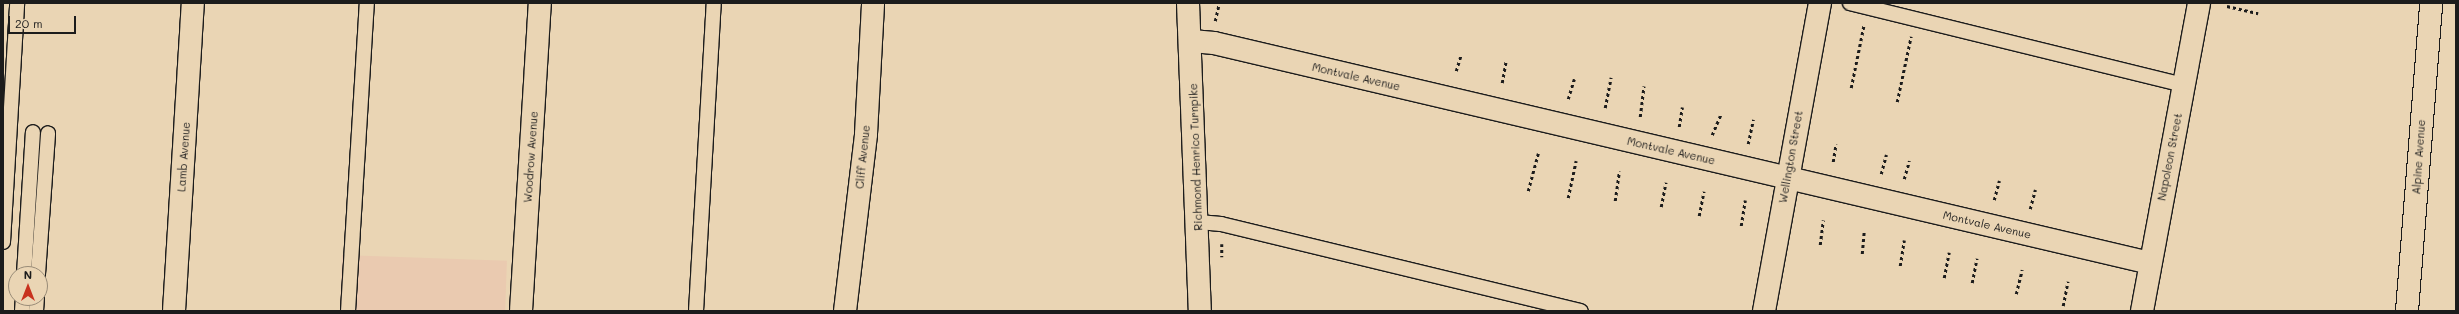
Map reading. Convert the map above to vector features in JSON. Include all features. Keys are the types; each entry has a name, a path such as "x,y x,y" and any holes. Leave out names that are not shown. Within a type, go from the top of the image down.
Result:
{"street":[{"name":"Lamb Avenue","path":"174,311 193,3"},
{"name":"Woodrow Avenue","path":"521,311 540,3"},
{"name":"Cliff Avenue","path":"845,311 866,134 873,3"},
{"name":"Richmond Henrico Turnpike","path":"1188,3 1192,41 1200,311"},
{"name":"Wellington Street","path":"1764,311 1820,3"},
{"name":"Napoleon Street","path":"2142,311 2199,3"},
{"name":"Alpine Avenue","path":"2407,311 2431,3"},
{"name":"Montvale Avenue","path":"1192,41 1214,43 2150,263"}],"lane":[{"path":"3,242 17,3"},
{"path":"348,311 367,3"},
{"path":"696,311 714,3"},
{"path":"1850,3 2184,85"},
{"path":"25,266 33,132"},
{"path":"39,266 48,133"},
{"path":"1198,222 1221,224 1581,311"}],"path":[{"path":"1215,15 1219,3"},
{"path":"2227,6 2258,13"},
{"path":"1851,88 1865,18"},
{"path":"1897,102 1912,30"},
{"path":"1456,71 1461,55"},
{"path":"1502,82 1506,60"},
{"path":"1605,108 1611,78"},
{"path":"1568,99 1574,79"},
{"path":"1640,117 1644,86"},
{"path":"1679,127 1682,107"},
{"path":"1712,135 1720,114"},
{"path":"1748,144 1753,120"},
{"path":"1833,162 1836,144"},
{"path":"1528,190 1538,153"},
{"path":"1881,174 1886,155"},
{"path":"1568,198 1576,161"},
{"path":"1904,179 1909,161"},
{"path":"1615,201 1619,171"},
{"path":"1994,200 1999,181"},
{"path":"1661,207 1666,182"},
{"path":"2030,209 2035,190"},
{"path":"1699,216 1704,191"},
{"path":"1741,226 1745,200"},
{"path":"1820,245 1823,220"},
{"path":"1862,254 1864,230"},
{"path":"1900,266 1904,240"},
{"path":"1944,278 1950,252"},
{"path":"1972,283 1976,258"},
{"path":"2016,294 2022,270"},
{"path":"2063,306 2068,281"}],"shaded area":[{"path":"342,255 507,261 505,311 340,311"}]}
